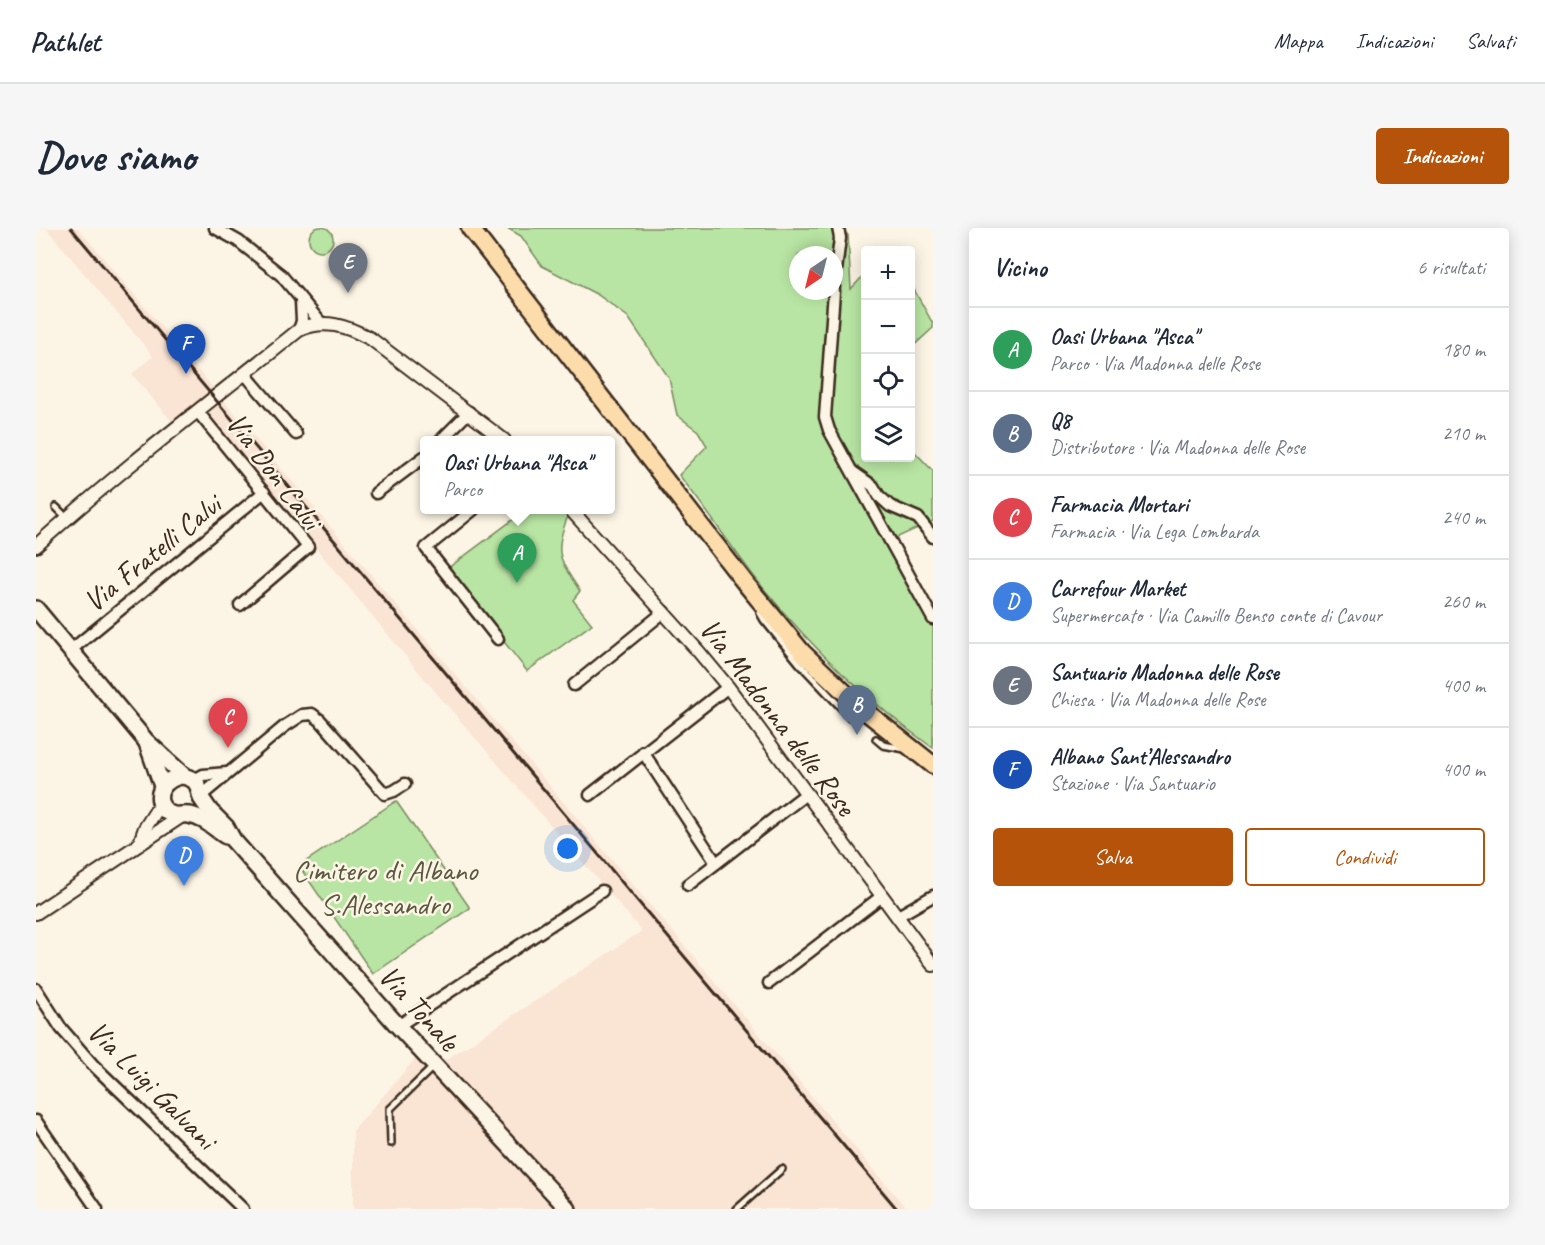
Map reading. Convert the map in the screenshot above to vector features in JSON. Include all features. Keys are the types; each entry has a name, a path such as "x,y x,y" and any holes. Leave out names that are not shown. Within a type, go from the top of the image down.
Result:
{"highway":[{"path":"470,228 746,584 802,652 860,707 933,765"}],"main road":[{"name":"Via Tonale","path":"36,609 146,741 198,786 201,797 210,811 226,827 233,840 398,1026 568,1209"},
{"name":"Via Tonale","path":"146,741 162,786 161,803 166,810 172,814 202,820 233,840"},
{"path":"162,786 170,778 189,778"},
{"path":"185,816 197,808 201,797"}],"street":[{"path":"215,228 238,241 281,274 321,323"},
{"path":"838,228 839,246"},
{"path":"833,300 825,417 848,468 933,619"},
{"path":"299,330 302,321 301,301"},
{"path":"36,546 67,518 299,330 310,325 321,323 353,329 370,339 498,436"},
{"path":"245,374 296,434"},
{"name":"Via Don Calvi","path":"198,412 308,547 240,605"},
{"path":"446,436 469,412"},
{"path":"376,493 420,460"},
{"path":"848,468 873,486 879,496 890,506 918,518 933,537"},
{"name":"Via Fratelli Calvi","path":"71,650 264,492"},
{"path":"468,514 426,548 498,639"},
{"name":"Via Madonna delle Rose","path":"575,514 664,612 728,687 933,965"},
{"path":"574,684 664,612"},
{"path":"590,795 728,687"},
{"path":"201,797 285,726 302,715 312,714 320,720 385,794 405,784"},
{"path":"643,752 716,863"},
{"path":"189,778 228,773"},
{"path":"688,885 806,794"},
{"path":"141,842 146,828 161,803"},
{"path":"36,913 141,842 185,816"},
{"path":"398,1026 602,891"},
{"path":"769,983 882,896"},
{"path":"898,916 933,896"},
{"name":"Via Luigi Galvani","path":"36,989 61,1028 93,1065 243,1209"},
{"path":"36,1121 96,1209"}],"lane":[{"path":"56,507 67,518"},
{"path":"746,584 764,620 799,663 850,717"},
{"path":"876,740 883,745 913,750"},
{"path":"391,1143 390,1108 435,1065"},
{"path":"737,1209 782,1169"}],"shaded area":[{"path":"46,228 78,228 907,1209 353,1209 353,1131 415,1059 447,1059 642,931 433,689 197,405 174,424 132,374 153,356"}],"green space":[{"path":"321,227 329,231 333,239 329,247 321,251 313,247 309,239 313,231"},
{"path":"507,228 840,228 848,235 851,289 861,278 861,462 915,462 915,452 933,471 933,521 889,541 933,624 933,748 886,712 822,654 753,575 679,475 707,446 698,431 677,415 669,378 628,317 598,295 542,266 521,236"},
{"path":"915,291 933,324 933,328 915,344"},
{"path":"521,514 569,514 561,537 560,554 566,570 580,591 573,600 592,624 527,671 447,569"},
{"name":"Cimitero di Albano S.Alessandro","path":"396,801 470,908 373,974 299,866"}],"railway":[{"path":"71,228 897,1209"}],"place":[{"name":"Santuario Madonna delle Rose","path":"348,293"},
{"name":"Albano Sant’Alessandro","path":"186,374"},
{"name":"Oasi Urbana \"Asca\"","path":"517,583"},
{"name":"Q8","path":"857,735"},
{"name":"Farmacia Mortari","path":"228,748"},
{"name":"Carrefour Market","path":"184,886"}]}
